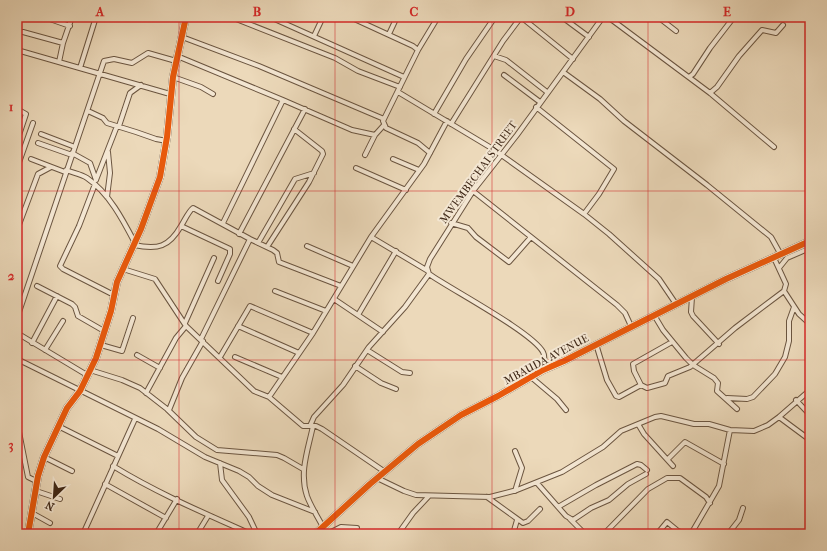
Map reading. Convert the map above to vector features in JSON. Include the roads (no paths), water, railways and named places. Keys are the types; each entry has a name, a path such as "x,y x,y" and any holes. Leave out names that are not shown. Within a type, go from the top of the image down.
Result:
{"street":[{"path":"44,17 70,26"},
{"path":"59,62 63,43 72,17"},
{"path":"80,68 96,17"},
{"path":"28,534 44,457 67,408 80,391 101,345 122,269 135,244 160,177 167,140 170,94 176,59 186,17"},
{"path":"231,17 335,58 358,71 399,89 434,114 501,155 584,214 609,234 659,279 676,304"},
{"path":"270,17 404,77"},
{"path":"314,36 323,17"},
{"path":"350,17 389,34 418,50"},
{"path":"389,34 397,17"},
{"path":"430,153 418,143 388,130 384,125 384,119 418,50 438,17"},
{"path":"434,114 466,59 495,17"},
{"path":"451,124 503,40 521,17 573,59"},
{"path":"562,17 589,37"},
{"name":"MWEMBECHAI STREET","path":"312,426 314,417 343,385 367,350 405,307 428,272 430,258 451,223 473,191 603,17"},
{"path":"608,17 710,93 774,147"},
{"path":"658,17 676,31"},
{"path":"689,77 693,74 710,48 734,17"},
{"path":"710,93 717,88 739,56 762,30 777,33 783,25"},
{"path":"23,32 63,43"},
{"path":"182,37 260,66 384,119"},
{"path":"17,50 170,94"},
{"path":"17,318 66,171 101,74 102,64 107,59 132,63 148,53 176,59 283,100 359,133 368,132 375,135"},
{"path":"494,56 506,60 547,92"},
{"path":"563,72 600,99 624,121 707,184 771,237 781,254"},
{"path":"504,75 540,102"},
{"path":"173,77 201,87 213,94"},
{"path":"114,295 63,269 60,266 79,226 96,184 130,93 141,85"},
{"path":"223,224 283,100"},
{"path":"536,107 614,169 599,194 584,214"},
{"path":"17,109 26,114 19,129 17,141"},
{"path":"239,234 304,109"},
{"path":"88,111 103,118 106,123 156,140 167,140"},
{"path":"269,397 326,312 371,237 406,190 430,153 447,121"},
{"path":"17,168 33,123"},
{"path":"365,155 375,135 384,125"},
{"path":"267,247 314,173 322,157 322,151 294,129"},
{"path":"41,134 75,147"},
{"path":"38,143 72,154 90,163 96,184"},
{"path":"107,197 110,173 108,151"},
{"path":"31,159 51,167 83,176 96,184 116,209 135,244 149,248 159,247 176,235 194,208 250,240 277,253 279,262 341,286"},
{"path":"393,159 419,170"},
{"path":"17,230 38,174 51,167"},
{"path":"356,168 406,190"},
{"path":"258,243 294,179 314,173"},
{"path":"473,191 626,313 631,326"},
{"path":"451,223 468,228 476,237 509,262 531,237"},
{"path":"181,226 230,249 230,254 218,281"},
{"path":"371,237 396,251 507,323 535,344 544,355 543,370"},
{"path":"169,410 182,378 250,240"},
{"name":"MBAUDA AVENUE","path":"315,534 377,478 418,444 461,415 543,370 631,326 810,241"},
{"path":"307,246 353,266"},
{"path":"779,268 787,258 810,248"},
{"path":"358,315 396,251"},
{"path":"146,393 176,338 186,325 214,258"},
{"path":"596,344 607,380 616,396 619,397 641,386 647,388 665,383 668,376 683,371 693,365 735,328 784,291 786,284 774,258"},
{"path":"122,269 156,279 186,325 254,391 269,397 303,426 312,426 322,429 385,472"},
{"path":"37,286 75,307 76,314 104,331"},
{"path":"275,291 326,312"},
{"path":"784,291 799,314 810,324"},
{"path":"32,343 57,296"},
{"path":"692,296 692,316 718,344"},
{"path":"334,299 383,332"},
{"path":"220,357 251,306 312,333"},
{"path":"727,398 747,399 753,397 778,371 788,349 789,321 794,307"},
{"path":"654,315 672,342 693,365 714,378 718,383 717,390 737,409"},
{"path":"101,345 122,351 133,318"},
{"path":"45,350 63,321"},
{"path":"238,326 299,353"},
{"path":"17,333 32,343 89,373 134,384 169,410 191,433 217,450 277,455 303,469"},
{"path":"641,386 634,371 633,364 672,342"},
{"path":"367,350 402,372 410,373"},
{"path":"137,355 160,368"},
{"path":"235,357 282,377"},
{"path":"17,359 135,418 220,463 249,476 258,486 272,495 315,512"},
{"path":"355,366 381,383 396,389"},
{"path":"531,377 566,410"},
{"path":"377,478 404,491 429,496 487,497 515,491 537,483 567,469 603,447 620,431 661,416 691,424 709,424 730,430 757,430 779,417 796,400 810,390"},
{"path":"796,400 810,415"},
{"path":"779,417 810,440"},
{"path":"83,534 135,418"},
{"path":"17,422 18,435 28,477 38,482"},
{"path":"638,424 644,434 673,466"},
{"path":"58,426 118,456"},
{"path":"312,426 303,469 307,497 323,527"},
{"path":"691,534 710,503 721,481 730,430"},
{"path":"668,459 685,442 724,464"},
{"path":"515,451 522,468 515,491"},
{"path":"44,457 72,471"},
{"path":"220,463 222,480 249,517 257,534"},
{"path":"558,507 596,485 638,464 647,472 628,484 609,500 591,508 573,520 570,519"},
{"path":"113,466 148,487 177,499 208,516 250,534"},
{"path":"604,534 648,489 667,478 675,477 685,481 706,497 710,503"},
{"path":"537,483 585,534"},
{"path":"105,484 166,518"},
{"path":"36,491 60,499"},
{"path":"398,534 413,513 429,496"},
{"path":"487,497 517,520 526,522 540,509"},
{"path":"156,534 177,499"},
{"path":"728,534 739,520 743,508"},
{"path":"32,513 50,523"},
{"path":"197,534 208,516"},
{"path":"513,534 517,520"},
{"path":"657,534 666,522 678,531 685,534"},
{"path":"328,534 341,527 357,528"},
{"path":"53,534 55,532 59,534"}]}
